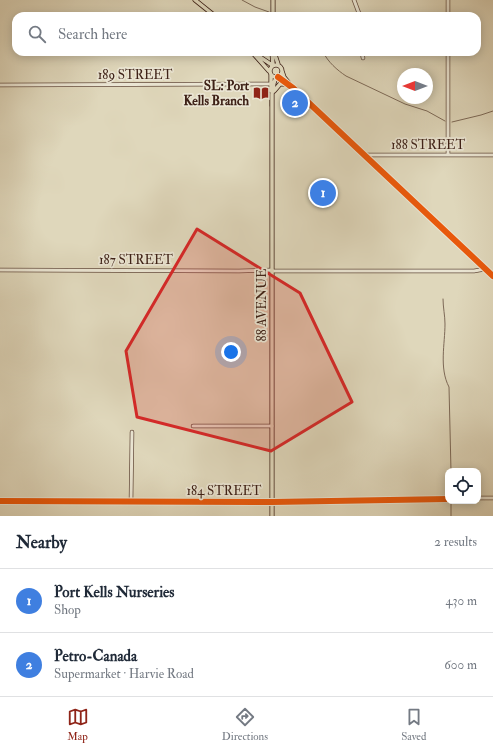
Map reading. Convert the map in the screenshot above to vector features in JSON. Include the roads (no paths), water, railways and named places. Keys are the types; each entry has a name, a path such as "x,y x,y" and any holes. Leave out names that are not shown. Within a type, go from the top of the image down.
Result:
{"main road":[{"path":"194,0 210,12"},
{"path":"273,0 273,12"},
{"path":"255,56 270,73 293,88 493,276"},
{"path":"257,56 272,65 279,65"},
{"path":"263,60 268,59 270,56"},
{"path":"270,73 273,56"},
{"path":"274,56 284,76 293,88"},
{"path":"277,77 281,75 282,71"},
{"name":"88 AVENUE","path":"270,73 273,93"},
{"name":"88 AVENUE","path":"272,516 273,93 274,83 277,77"},
{"path":"273,93 280,84 287,84"}],"street":[{"path":"354,0 358,12"},
{"path":"448,0 448,12"},
{"path":"448,56 448,155"},
{"name":"189 STREET","path":"0,85 271,84"},
{"name":"188 STREET","path":"364,155 493,155"},
{"name":"187 STREET","path":"0,270 474,271 485,269"},
{"path":"193,426 272,426"},
{"path":"131,502 132,432"},
{"path":"481,498 493,498"},
{"name":"184 STREET","path":"0,501 272,502 445,499"}],"waterway":[{"path":"242,0 269,12"},
{"path":"325,56 333,66 346,76 405,104 427,111 445,121"},
{"path":"270,91 270,106"},
{"path":"452,122 493,111"},
{"path":"443,299 445,324 443,364 449,387 451,468"},
{"path":"451,504 451,516"}],"place":[{"name":"SL: Port Kells Branch","path":"261,93"},
{"name":"Petro-Canada","path":"295,103"},
{"name":"Port Kells Nurseries","path":"323,193"}]}
